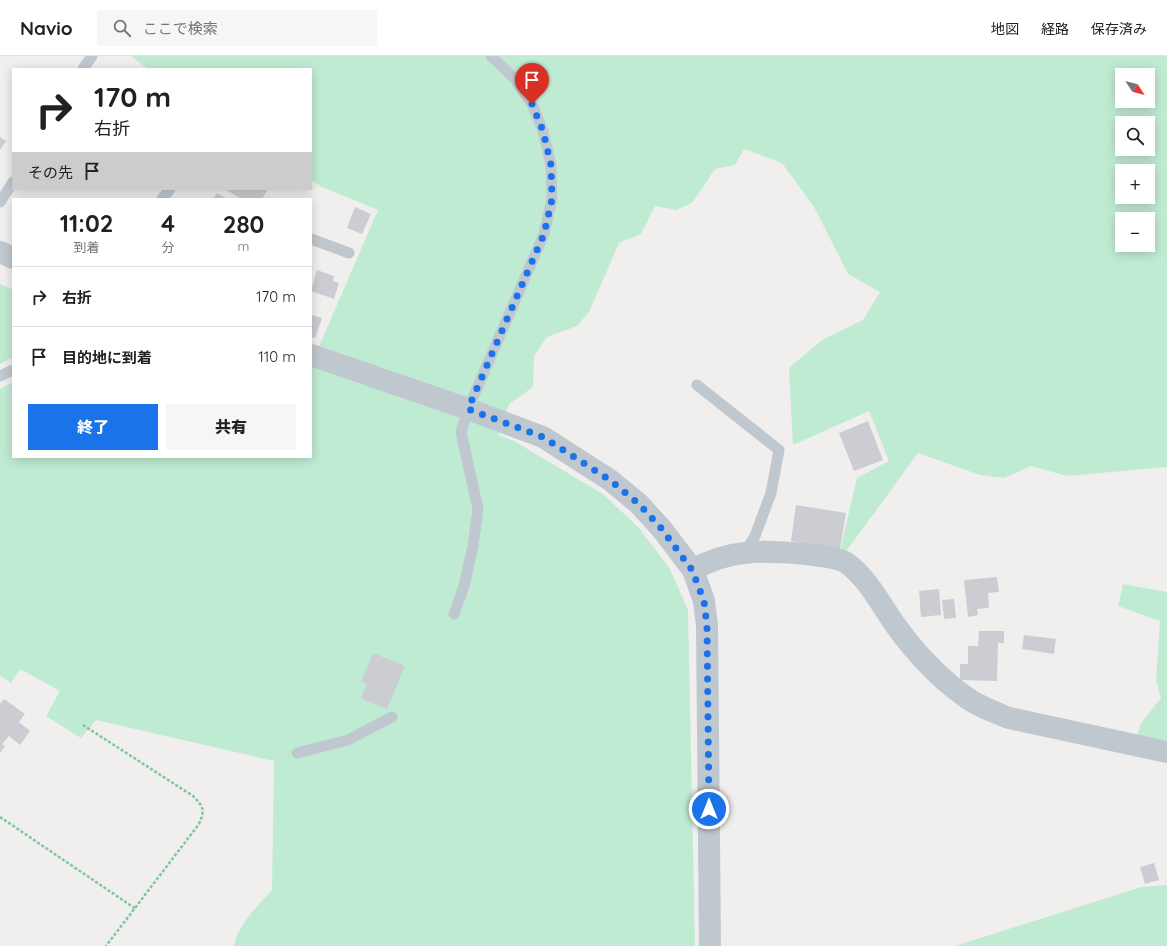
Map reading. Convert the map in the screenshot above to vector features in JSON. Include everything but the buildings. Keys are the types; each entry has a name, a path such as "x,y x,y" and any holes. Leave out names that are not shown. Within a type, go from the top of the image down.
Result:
{"street":[{"path":"0,252 12,258"},
{"path":"312,355 468,409 543,437 610,480 639,504 661,528 692,570 704,601 707,626 710,946"},
{"path":"692,570 705,563 745,552 787,552 835,557 847,562 862,576 914,650 939,675 964,696 1009,718 1167,752"}],"lane":[{"path":"85,68 92,56"},
{"path":"454,614 464,586 478,509 461,432 468,409 544,234 552,199 551,165 543,131 532,104 516,79 492,56"},
{"path":"0,202 12,184"},
{"path":"163,198 169,190"},
{"path":"312,242 349,253"},
{"path":"0,376 12,370"},
{"path":"697,385 779,450 771,493 755,536 745,552"},
{"path":"297,753 348,740 392,717"}],"path":[{"path":"83,725 193,796 201,804 203,814 199,824 136,909 106,946"},
{"path":"0,817 136,909"}],"green space":[{"path":"131,56 1167,56 1167,467 1067,476 1031,466 1004,478 980,475 918,453 845,553 840,551 857,478 889,461 869,411 793,445 789,368 822,340 863,320 880,292 848,274 814,207 782,163 744,149 735,165 715,169 692,203 676,210 655,206 641,234 619,243 589,312 577,326 547,337 534,356 533,387 509,404 499,435 514,441 603,494 639,528 670,569 688,610 695,946 234,946 239,931 244,923 255,908 272,890 274,761 96,720 81,738 46,716 60,691 20,669 11,683 0,676 0,389 12,383 12,458 312,458 312,363 378,210 322,187 312,181 312,68 147,68"},
{"path":"0,284 12,290 12,358 0,364"},
{"path":"1123,584 1167,592 1167,740 1137,736 1141,723 1161,698 1156,680 1160,621 1118,606"},
{"path":"1167,885 1167,946 955,946 1141,887"}],"route":[{"path":"532,104 543,131 551,165 552,199 544,234 468,409 543,437 610,480 639,504 654,520 692,570 704,601 707,626 709,809"}]}
